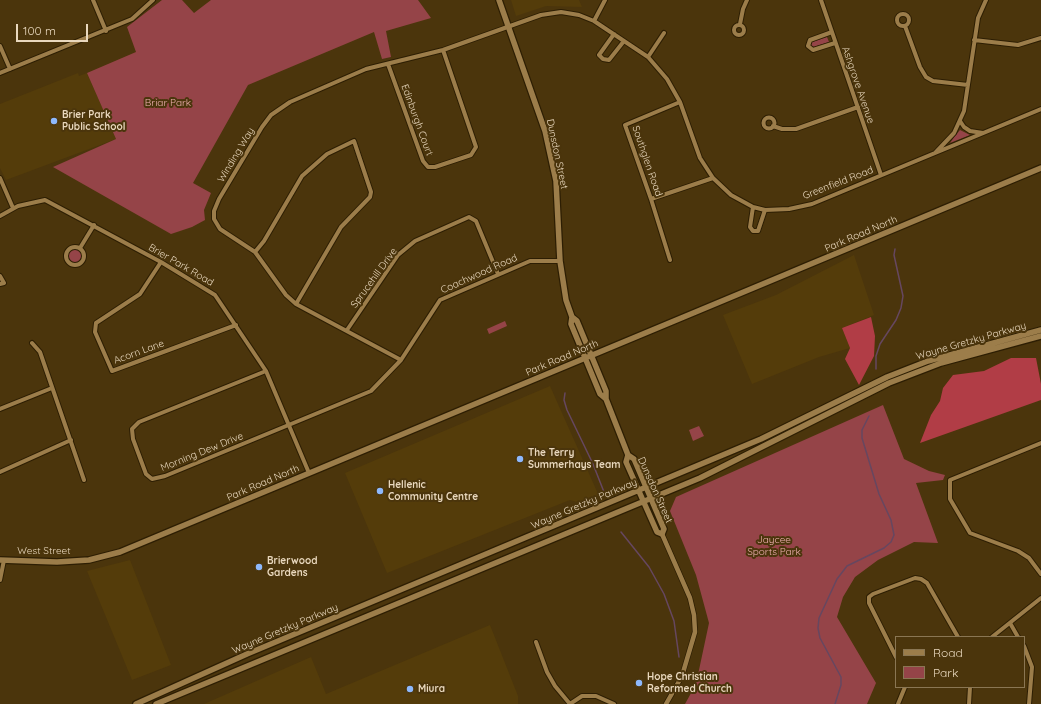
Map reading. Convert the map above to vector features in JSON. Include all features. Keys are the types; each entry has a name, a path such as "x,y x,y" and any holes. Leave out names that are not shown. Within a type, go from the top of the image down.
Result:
{"main road":[{"name":"Dunsdon Street","path":"499,0 543,125 553,167 556,181 560,260 566,300 572,318 570,324 600,394 606,399"},
{"name":"Park Road North","path":"89,560 120,552 1041,168"},
{"name":"Dunsdon Street","path":"572,318 577,321 606,391 606,399 628,455 634,459 664,529 662,534 657,532 626,462 628,455"},
{"name":"Wayne Gretzky Parkway","path":"136,704 248,654 761,439 887,377 928,361 1041,330"},
{"name":"Wayne Gretzky Parkway","path":"156,704 700,478 889,383 941,363 1041,336"},
{"name":"West Street","path":"2,560 50,562 89,560"}],"street":[{"path":"93,0 106,31"},
{"path":"0,73 106,31 132,19 153,0"},
{"path":"594,21 605,0"},
{"path":"740,24 743,9 747,0"},
{"name":"Ashgrove Avenue","path":"821,0 881,175"},
{"name":"Greenfield Road","path":"508,26 541,15 561,12 579,15 594,21 614,34 648,57 667,79 680,102 700,158 713,178 731,195 753,207 765,210 789,209 812,204 935,154 949,139 960,121 965,107 978,18 986,0"},
{"name":"Winding Way","path":"401,360 296,304 286,295 255,252 217,226 214,215 219,200 262,127 271,115 290,102 366,69 443,50 508,26"},
{"path":"905,26 920,67 926,78 936,81 968,85"},
{"path":"832,32 810,40 808,46 813,50 835,42"},
{"path":"648,57 664,33"},
{"path":"614,34 599,55 603,59 609,60 624,41"},
{"path":"974,40 1018,45 1041,38"},
{"path":"0,46 10,69"},
{"name":"Edinburgh Court","path":"388,64 423,161 428,167 435,167 471,155 476,147 443,50"},
{"name":"Southglen Road","path":"670,260 651,199 625,125 680,102"},
{"path":"773,126 782,129 796,129 858,107"},
{"path":"935,154 1041,110"},
{"path":"960,121 964,127 970,131 986,132"},
{"path":"255,252 264,241 302,176 327,154 354,140 371,192 370,197 341,227 296,304"},
{"path":"0,178 13,208"},
{"path":"651,199 713,178"},
{"name":"Brier Park Road","path":"0,216 13,208 45,200 94,225 215,295 266,371 309,473"},
{"path":"753,207 750,227 753,231 758,231 765,210"},
{"name":"Sprucehill Drive","path":"347,330 398,255 415,241 469,217 476,221 498,274"},
{"path":"80,248 94,225"},
{"path":"71,248 80,248 84,253 84,259 78,265 72,265 67,261 67,252 71,248"},
{"name":"Coachwood Road","path":"289,426 371,391 401,360 440,300 530,261 560,260"},
{"name":"Acorn Lane","path":"160,262 140,294 96,323 95,332 112,371 236,325"},
{"path":"0,276 4,283 0,284"},
{"path":"32,343 40,352 84,480"},
{"name":"Morning Dew Drive","path":"266,371 139,422 132,429 133,439 146,474 152,479 165,476 289,426"},
{"path":"0,409 52,388"},
{"path":"0,472 71,440"},
{"path":"1041,442 950,480 950,499 970,533 1018,551 1029,558 1041,574"},
{"name":"Dunsdon Street","path":"662,534 690,598 694,615 695,632 682,676 666,704"},
{"path":"0,580 2,560"},
{"path":"895,655 869,603 869,597 873,594 915,578 921,578 927,584 957,636"},
{"path":"993,636 1041,598"},
{"path":"1010,622 1017,636"},
{"path":"536,642 547,672 555,686 570,704 582,696 596,696 614,704"},
{"path":"1025,649 1032,667 1029,704"},
{"path":"898,704 905,688"},
{"path":"969,704 970,688"}],"shaded area":[{"path":"511,0 579,0 582,7 546,6 516,16"},
{"name":"Brier Park Public School","path":"78,73 79,76 87,73 116,139 6,180 0,168 0,104"},
{"path":"854,255 874,315 842,328 850,348 819,357 752,384 723,315 776,295"},
{"path":"871,317 875,336 874,356 859,385 845,359 850,348 842,328"},
{"path":"1011,358 1036,358 1041,384 1041,400 920,443 931,415 940,401 943,388 953,375 984,371"},
{"path":"550,386 599,496 581,503 570,500 387,573 345,473"},
{"path":"130,560 171,665 132,680 87,571"},
{"path":"490,625 518,696 518,704 204,704 311,657 326,694"}],"green space":[{"name":"Briar Park","path":"162,0 182,0 194,13 211,0 418,0 431,18 386,31 391,57 382,59 374,32 248,85 193,183 211,193 204,210 205,220 192,227 171,234 53,167 116,139 87,73 136,52 127,27"},
{"path":"827,37 829,42 813,47 810,46 812,42"},
{"path":"960,130 970,135 950,143 955,136"},
{"path":"75,249 80,251 82,256 80,261 75,263 70,261 68,256 70,251"},
{"path":"505,321 507,326 489,334 487,329"},
{"name":"Jaycee Sports Park","path":"883,405 904,459 929,471 945,475 943,480 916,483 938,543 914,542 878,560 855,577 843,597 837,617 876,683 867,704 685,704 696,684 709,623 696,575 670,511 676,497"},
{"path":"699,426 704,436 693,441 689,430"}],"waterway":[{"path":"876,369 876,356 880,344 896,320 901,308 903,296 894,255 895,249"},
{"path":"565,393 564,400 567,410 593,464 604,492"},
{"path":"835,704 841,685 841,677 820,638 818,628 819,618 837,579 847,566 884,548 891,542 894,535 891,520 879,494 862,438 862,430 869,416"},
{"path":"621,532 649,567 664,594 674,621 679,657"}],"place":[{"name":"Brier Park Public School","path":"54,121"},
{"name":"The Terry Summerhays Team","path":"520,459"},
{"name":"Hellenic Community Centre","path":"380,491"},
{"name":"Brierwood Gardens","path":"259,567"},
{"name":"Hope Christian Reformed Church","path":"639,683"},
{"name":"Miura","path":"410,689"}]}
